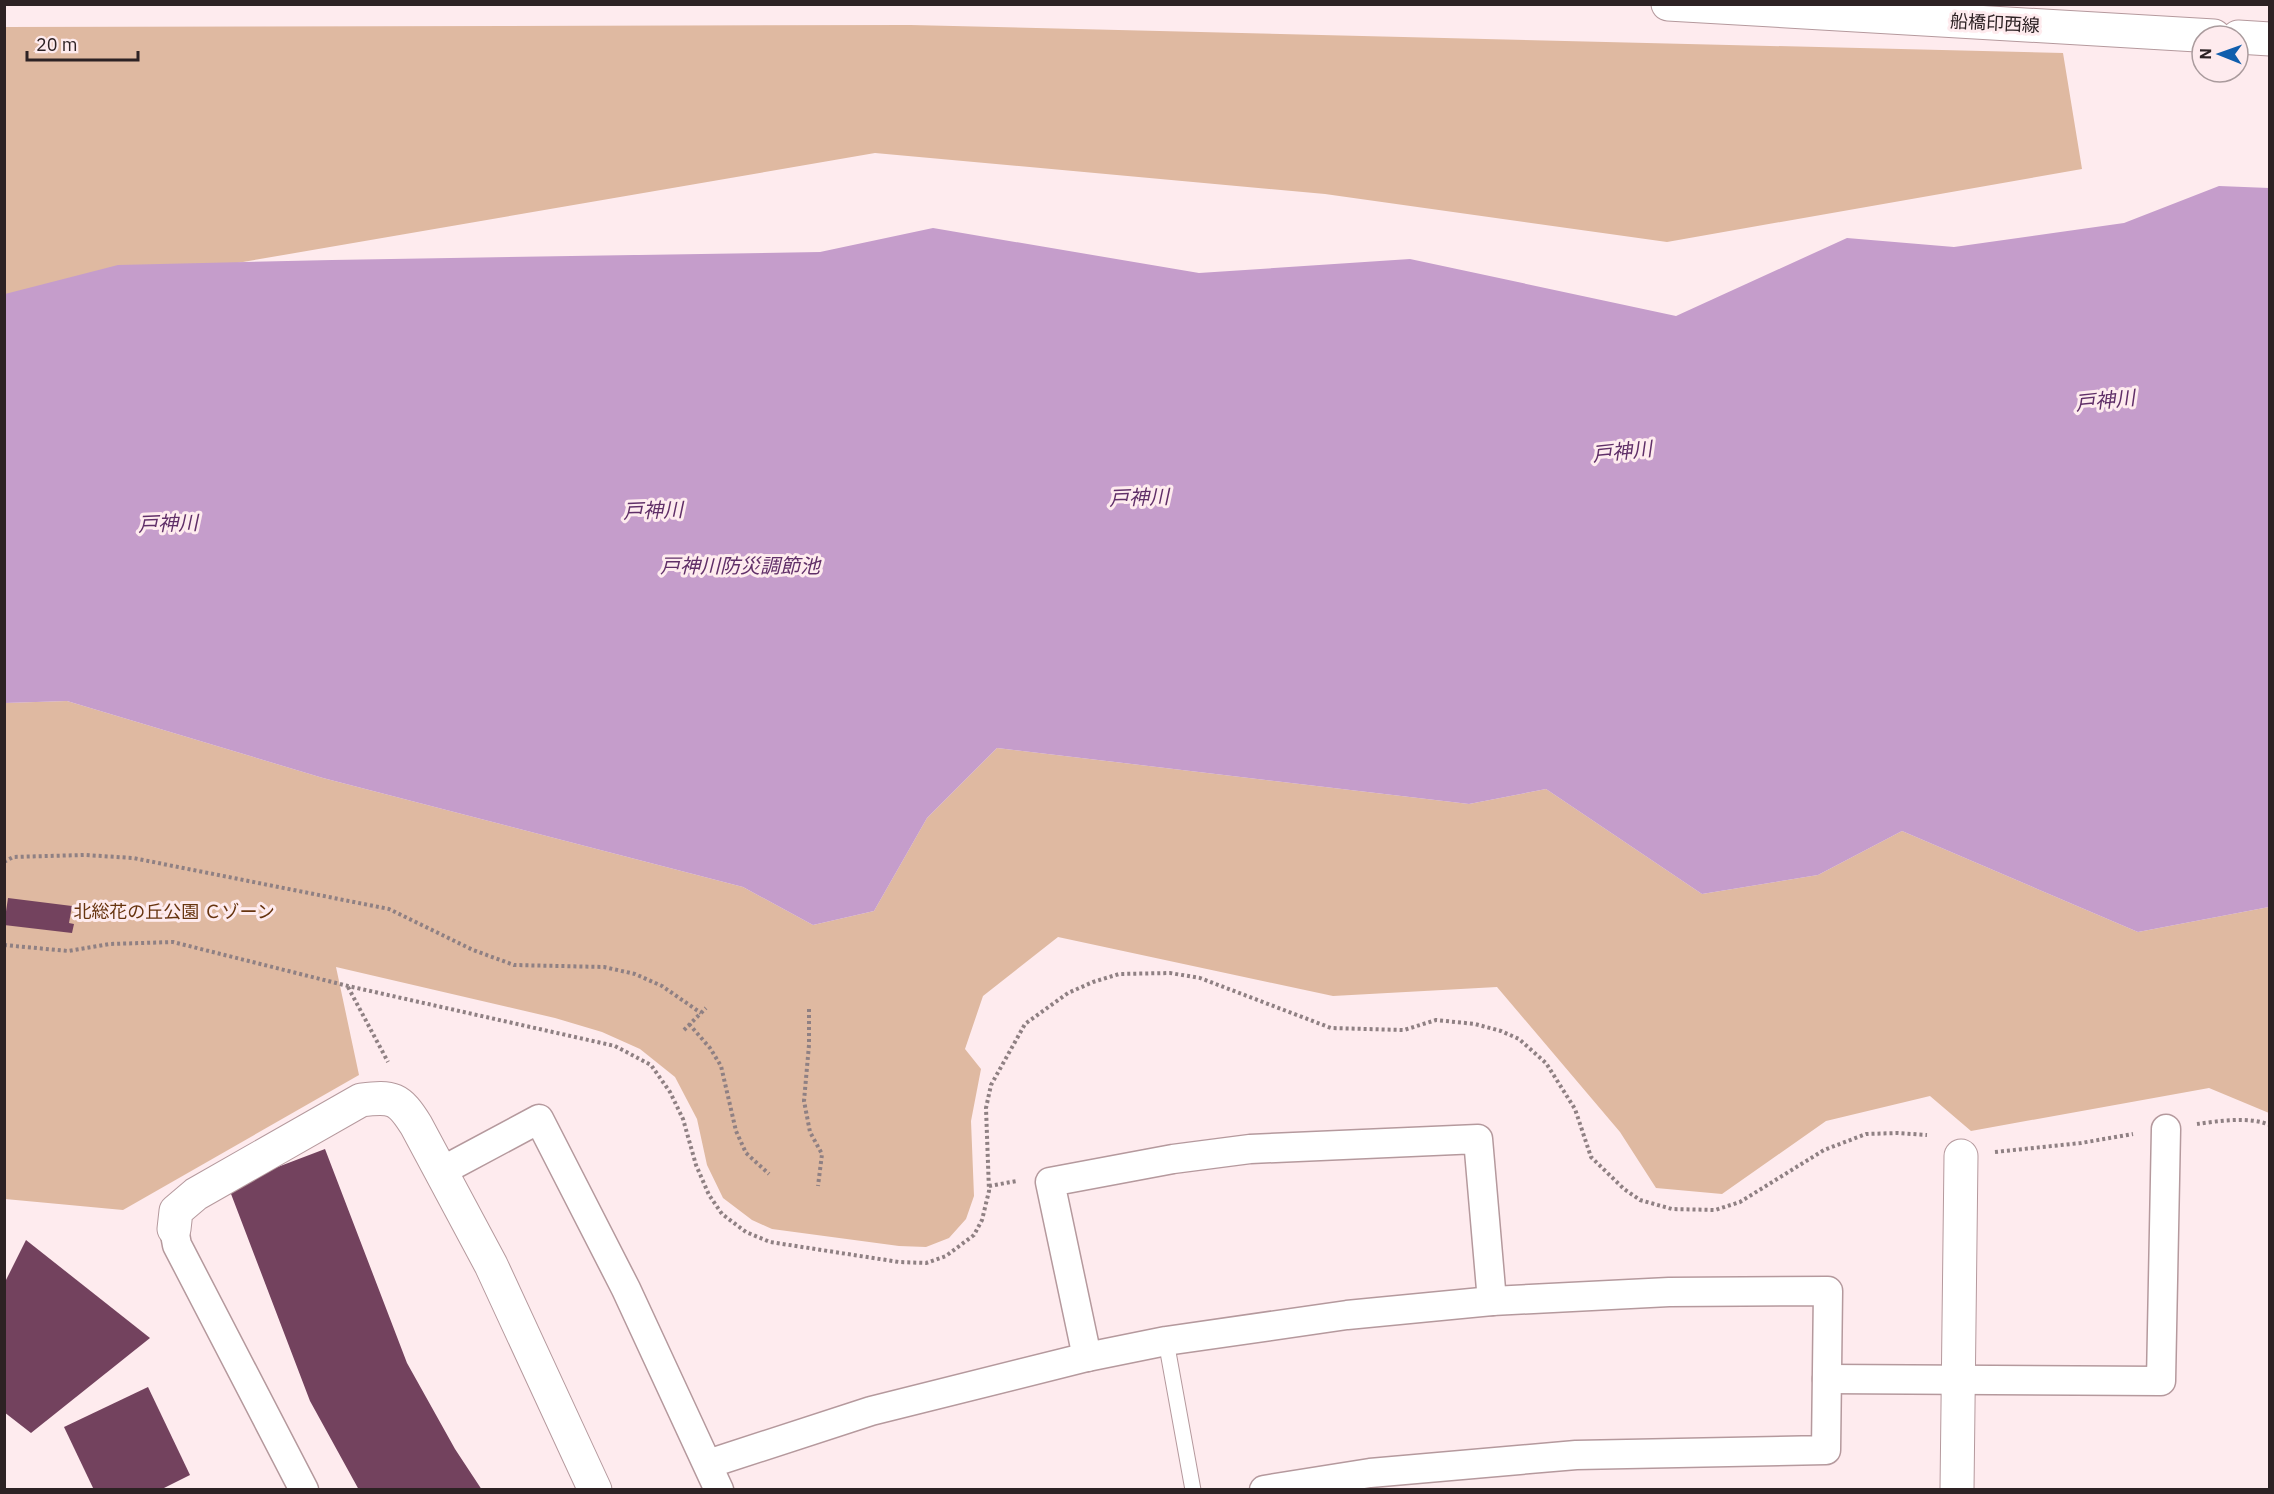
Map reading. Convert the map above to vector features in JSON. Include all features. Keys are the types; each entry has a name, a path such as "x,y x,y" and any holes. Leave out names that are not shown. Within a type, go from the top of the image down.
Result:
{"street":[{"name":"船橋印西線","path":"1668,4 2190,35"},
{"path":"2250,38 2270,39"},
{"path":"304,1490 177,1245 174,1229 176,1211 196,1194 361,1100 389,1099 403,1105 416,1125 490,1266 595,1490"},
{"path":"440,1172 539,1119 626,1289 719,1490"},
{"path":"1827,1379 2162,1381 2166,1129"},
{"path":"1087,1357 1050,1182 1239,1150 1478,1139 1492,1300"},
{"path":"1957,1490 1961,1156"},
{"path":"708,1464 871,1411 1087,1357 1166,1341 1347,1315 1492,1300 1670,1292 1828,1291 1826,1450 1576,1455 1370,1473 1264,1490"}],"lane":[{"path":"1166,1341 1193,1490"}],"path":[{"path":"4,862 13,857 85,855 134,858 389,909 473,950 514,965 604,967 635,974 662,986 701,1013"},
{"path":"4,945 68,951 110,944 173,942 348,986 615,1046 651,1065 670,1092 683,1119 696,1165 709,1195 730,1220 746,1232 770,1242 898,1262 926,1263 946,1256 974,1235 982,1220 989,1191 985,1135 989,1093 1000,1065 1025,1024 1068,993 1119,974 1170,973 1200,978 1331,1028 1404,1030 1436,1020 1475,1024 1502,1031 1519,1039 1546,1063 1575,1109 1591,1157 1624,1189 1640,1200 1672,1209 1715,1210 1740,1202 1824,1150 1866,1134 1897,1133 1927,1136"},
{"path":"348,986 389,1064 403,1105"},
{"path":"684,1030 706,1008"},
{"path":"809,1010 809,1045 804,1101 810,1132 822,1154 819,1186"},
{"path":"689,1024 710,1048 721,1066 736,1131 746,1154 769,1174"},
{"path":"1961,1156 2081,1143 2219,1121 2262,1122 2270,1125"}],"green space":[{"path":"910,25 2063,53 2082,169 1667,242 1325,194 875,153 5,303 5,27"},
{"name":"北総花の丘公園 Ｃゾーン","path":"67,701 323,778 743,887 813,925 874,911 927,818 997,748 1469,804 1546,789 1702,894 1818,875 1902,831 2138,932 2269,907 2269,1113 2209,1088 1971,1131 1930,1096 1826,1121 1722,1194 1656,1188 1620,1132 1497,987 1333,996 1058,937 983,996 965,1049 981,1069 971,1121 974,1196 966,1219 949,1238 926,1247 899,1246 772,1229 752,1220 723,1198 707,1165 697,1119 675,1077 640,1049 602,1032 555,1018 336,967 359,1075 123,1210 5,1199 4,703"}],"water":[{"name":"戸神川防災調節池","path":"2219,186 2269,188 2269,907 2138,932 1902,831 1818,875 1702,894 1546,789 1469,804 997,748 927,818 874,911 813,925 743,887 323,778 67,701 5,703 5,294 118,265 820,252 933,228 1199,273 1410,259 1676,316 1847,238 1954,247 2124,223"}],"building":[{"path":"8,898 72,906 69,923 74,924 72,933 4,925"},
{"path":"325,1149 407,1363 455,1449 482,1490 359,1490 310,1401 228,1186"},
{"path":"26,1240 150,1338 31,1433 4,1412 4,1284"},
{"path":"148,1387 190,1475 160,1490 94,1490 64,1427"}],"water label":[{"name":"戸神川","path":"2105,400"},
{"name":"戸神川","path":"1622,451"},
{"name":"戸神川","path":"1139,497"},
{"name":"戸神川","path":"653,510"},
{"name":"戸神川","path":"168,523"}]}
